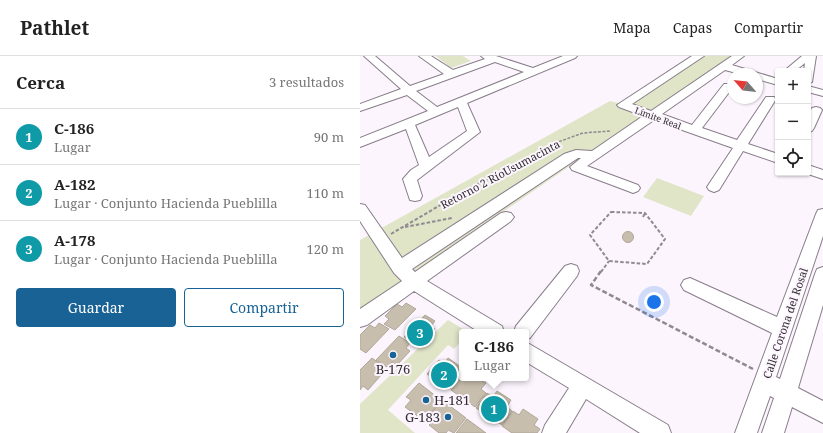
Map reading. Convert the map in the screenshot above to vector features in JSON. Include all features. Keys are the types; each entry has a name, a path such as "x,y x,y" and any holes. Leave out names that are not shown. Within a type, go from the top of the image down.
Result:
{"street":[{"path":"369,56 436,112"},
{"path":"424,56 452,74"},
{"path":"360,143 572,56"},
{"name":"Límite Real","path":"699,56 624,105 694,131 775,158"},
{"path":"632,188 577,167 626,135 739,56"},
{"path":"793,68 810,56"},
{"path":"809,68 810,56"},
{"path":"360,108 452,74 490,57 532,72"},
{"path":"723,66 730,68"},
{"path":"763,78 775,80"},
{"path":"694,131 727,87"},
{"path":"811,90 823,93"},
{"path":"714,187 770,99"},
{"path":"415,196 410,179 474,132 460,102"},
{"path":"811,121 816,110"},
{"path":"408,123 411,127 426,166"},
{"path":"400,268 569,157 581,154 595,155"},
{"path":"811,170 823,175"},
{"path":"360,209 400,268 414,282 490,329"},
{"name":"Calle Corona del Rosal","path":"746,433 823,214"},
{"path":"360,320 506,217"},
{"path":"525,329 571,271"},
{"name":"Calle Corona del Rosal","path":"773,433 786,393 816,325 823,274"},
{"path":"690,285 785,321 816,325"},
{"path":"529,353 660,433"},
{"path":"765,379 786,393 823,412"},
{"path":"553,433 582,386"}],"path":[{"name":"Retorno 2 RíoUsumacinta","path":"381,240 461,193 558,142 584,133 608,131 626,135"},
{"path":"610,212 645,213 665,239 647,264 609,261 590,235 610,212"},
{"path":"643,217 645,213"},
{"path":"402,228 459,216"},
{"path":"609,261 591,285 765,379"}],"green space":[{"path":"436,56 463,56 471,61 451,68"},
{"path":"701,56 739,56 564,170 360,310 360,240 610,101 626,105"},
{"path":"657,178 704,196 691,216 643,197"},
{"path":"448,320 463,329 459,329 459,343 454,349 448,345 388,410 415,433 360,433 360,404"}],"building":[{"path":"628,231 632,233 634,237 632,241 628,243 624,241 622,237 624,233"},
{"path":"406,303 416,309 395,330 384,324 389,319 385,316 397,304 402,307"},
{"path":"425,315 435,321 431,326 435,329 423,342 419,339 414,344 404,337"},
{"path":"379,323 389,329 366,353 360,349 360,335 370,325 375,328"},
{"name":"B-176","path":"399,336 410,343 406,348 410,351 397,365 392,362 387,367 376,360"},
{"path":"372,358 383,366 378,371 382,374 368,390 363,386 360,390 360,370"},
{"path":"448,358 459,366 459,369 456,373 459,375 459,378 450,389 427,374 439,360 444,364"},
{"path":"459,381 482,381 486,383 481,389 486,393 475,407 451,390"},
{"name":"H-181","path":"419,383 441,400 429,415 424,411 419,417 405,407 411,400 406,397"},
{"path":"497,391 511,400 507,407 512,411 502,425 476,408 487,393 493,397"},
{"name":"G-183","path":"442,400 466,418 454,433 448,430 446,433 439,433 429,425 435,419 430,415"},
{"path":"523,409 538,419 534,425 540,429 537,433 512,433 502,426 513,411 519,415"},
{"path":"467,419 486,433 456,433"}],"place":[{"name":"A-178","path":"420,333"},
{"name":"B-176","path":"393,355"},
{"name":"A-182","path":"444,375"},
{"name":"H-181","path":"426,400"},
{"name":"C-186","path":"494,409"},
{"name":"G-183","path":"448,417"}]}
